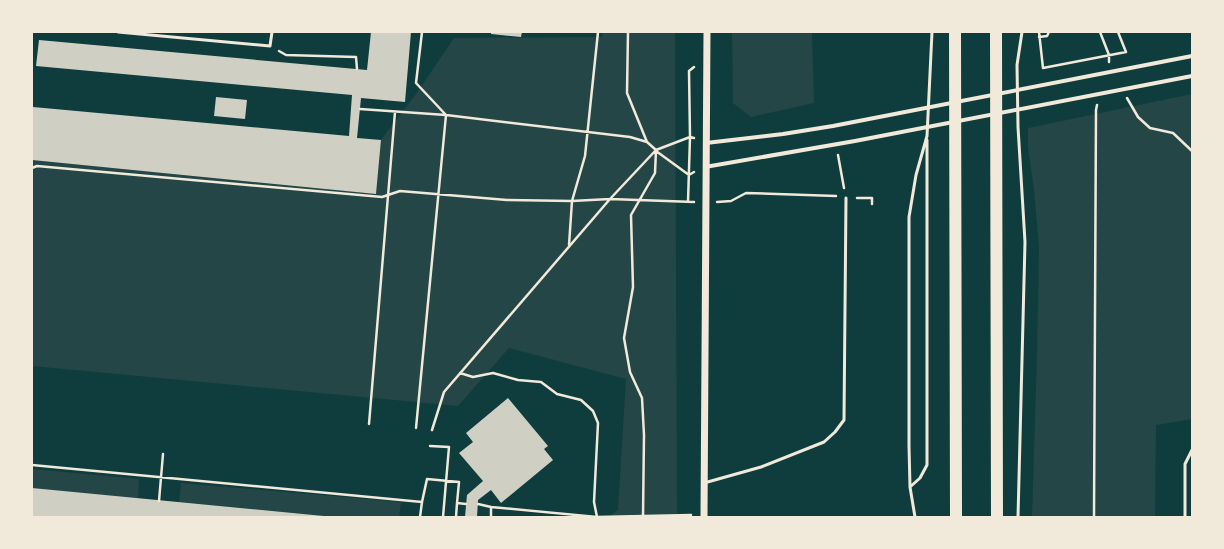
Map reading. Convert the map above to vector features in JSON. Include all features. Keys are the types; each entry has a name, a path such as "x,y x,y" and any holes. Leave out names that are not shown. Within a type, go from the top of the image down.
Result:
{"highway":[{"path":"955,32 956,517"},
{"path":"996,32 997,517"}],"street":[{"path":"704,516 707,32"},
{"path":"706,143 783,134 851,122 1192,56"},
{"path":"705,167 855,141 1192,76"}],"lane":[{"path":"118,32 270,46 272,32"},
{"path":"910,487 920,478 927,465 927,136 932,32"},
{"path":"1018,517 1025,242 1018,127 1017,65 1022,32"},
{"path":"915,517 910,487 909,446 909,217 916,175 927,136"},
{"path":"704,484 761,467 824,442 835,432 844,420 846,198"},
{"path":"1185,517 1185,464 1192,450"}],"path":[{"path":"416,428 446,115 416,83 422,32"},
{"path":"569,246 572,201 585,156 598,32"},
{"path":"628,32 628,93 647,142"},
{"path":"1039,32 1043,68 1126,52 1118,32"},
{"path":"1039,37 1047,36 1049,32"},
{"path":"1100,32 1109,55 1108,73"},
{"path":"270,46 286,55 356,57 356,69"},
{"path":"688,202 690,137 689,71 707,57"},
{"path":"1126,89 1127,99 1138,117 1150,128 1173,133 1192,151"},
{"path":"1094,517 1096,110 1100,94"},
{"path":"360,109 446,115 630,137 647,142 689,175"},
{"path":"369,424 395,112"},
{"path":"432,430 444,392 610,199 656,150 690,137 706,143"},
{"path":"643,516 644,435 642,398 630,372 624,338 632,287 630,215 655,173 656,150"},
{"path":"839,163 846,198 872,198 872,204"},
{"path":"32,168 36,166 382,197 400,191 507,200 572,201 610,199 705,202 731,201 746,193 833,195"},
{"path":"689,175 705,167"},
{"path":"460,373 473,377 493,373 518,380 541,382 556,394 581,400 593,411 598,423 594,502 597,517"},
{"path":"430,446 449,447 443,517"},
{"path":"159,501 163,454"},
{"path":"32,465 422,502"},
{"path":"420,517 427,479 459,482 456,517"},
{"path":"457,503 466,504"},
{"path":"478,504 491,507 597,517 704,516"},
{"path":"491,507 491,517"}],"shaded area":[{"path":"603,32 675,32 677,517 608,517 618,510 626,379 509,348 458,406 32,366 32,160 376,194 381,140 416,94 454,38 602,37"},
{"path":"732,32 812,32 814,103 751,117 733,103"},
{"path":"1192,94 1192,419 1156,425 1155,517 1032,517 1039,247 1034,189 1028,148 1028,128"},
{"path":"32,469 139,479 138,499 32,488"},
{"path":"181,483 401,502 399,517 336,517 179,502"}],"building":[{"path":"371,32 411,32 405,102 361,98 357,138 381,140 376,194 32,160 33,107 349,136 352,95 36,66 39,40 367,70"},
{"path":"491,32 522,32 521,37 491,34"},
{"path":"216,97 247,100 245,119 214,116"},
{"path":"508,398 548,446 544,449 553,460 501,503 491,490 478,500 477,517 465,517 467,495 483,481 459,453 473,442 466,433"},
{"path":"32,488 324,516 324,517 32,517"}]}
